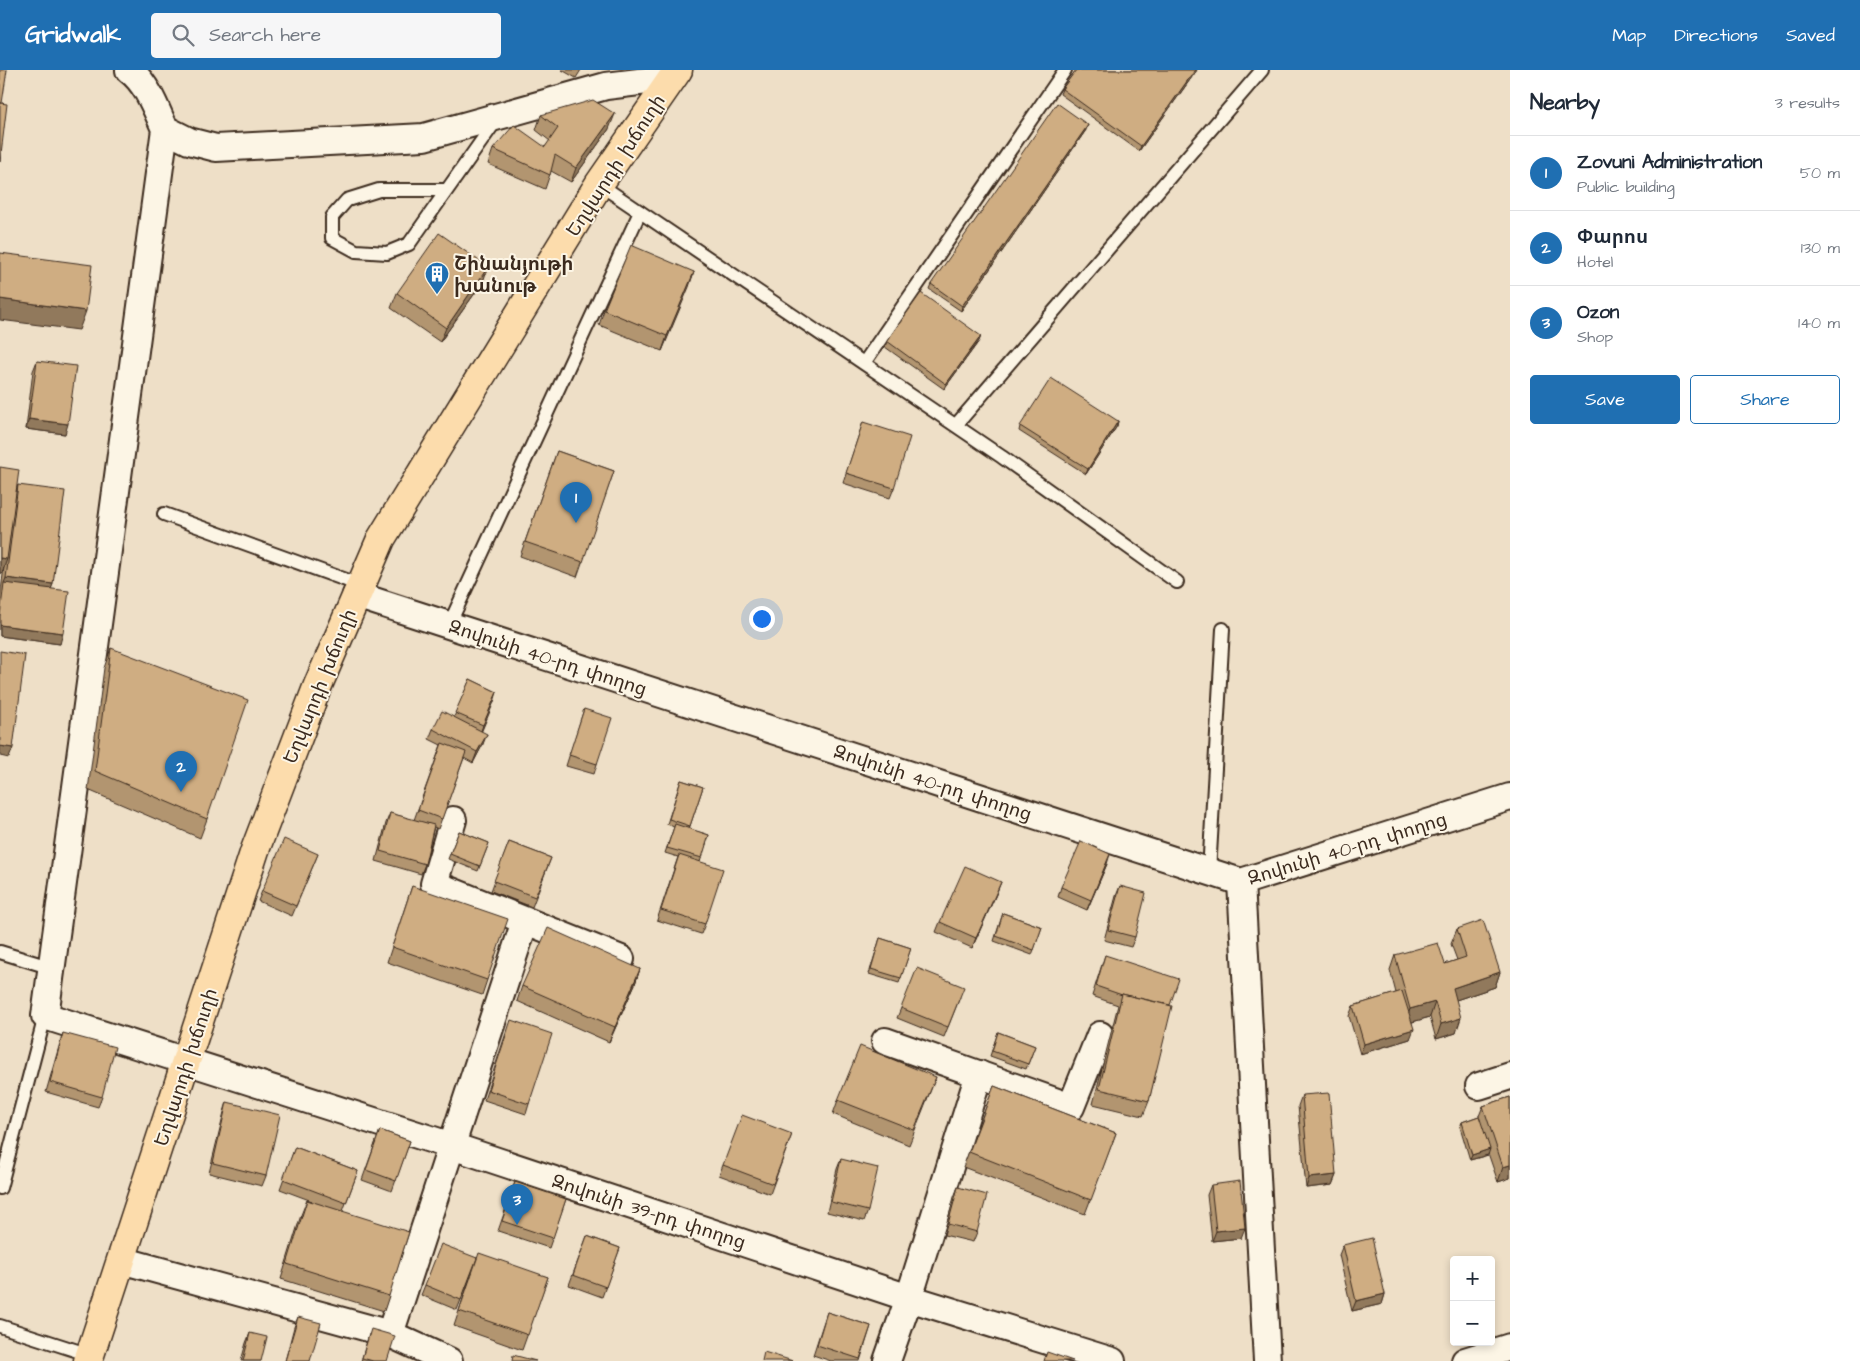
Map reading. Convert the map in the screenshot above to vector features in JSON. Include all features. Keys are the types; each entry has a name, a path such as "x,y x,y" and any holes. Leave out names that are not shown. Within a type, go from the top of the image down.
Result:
{"main road":[{"name":"Եղվարդի խճուղի","path":"89,1358 255,850 318,685 381,539 599,184 675,74"}],"street":[{"path":"45,1016 165,129 152,101 134,74 129,70"},
{"path":"165,129 189,141 216,148 424,137 606,86 675,74"},
{"name":"Զովունի 40-րդ փողոց","path":"358,590 449,625 1241,882 1510,797"},
{"path":"453,820 434,884 621,959"},
{"path":"1241,882 1267,1361"},
{"path":"390,1334 525,921"},
{"name":"Զովունի 39-րդ փողոց","path":"45,1016 452,1146 909,1298 1112,1361"},
{"path":"885,1041 1071,1107 1100,1035"},
{"path":"887,1361 909,1298 978,1074"},
{"path":"1479,1086 1510,1076"},
{"path":"121,1260 390,1334 449,1361"},
{"path":"1465,1361 1510,1347"}],"lane":[{"path":"864,363 1065,70"},
{"path":"956,426 1262,70"},
{"path":"447,190 379,190 347,200 332,217 332,238 356,251 387,253 408,244 447,190 498,117"},
{"path":"599,184 1002,456 1177,582"},
{"path":"449,625 640,212"},
{"path":"164,514 358,590"},
{"path":"1209,872 1224,629"},
{"path":"0,952 52,968"},
{"path":"0,1188 45,1016"},
{"path":"0,1326 89,1358"}],"building":[{"path":"0,70 7,70 2,103 0,103"},
{"path":"1076,70 1195,70 1141,146 1062,89"},
{"path":"593,100 615,114 576,168 555,155 550,175 493,149 514,125 545,147 558,128 541,115"},
{"path":"0,103 7,104 0,162"},
{"path":"1057,103 1088,125 962,306 931,284"},
{"name":"Շինանյութի խանութ","path":"439,233 488,267 446,328 397,293"},
{"path":"631,245 694,272 667,336 604,310"},
{"path":"0,253 92,265 86,311 0,299"},
{"path":"921,293 981,336 946,384 887,341"},
{"path":"37,361 76,366 68,424 29,419"},
{"path":"1051,378 1118,421 1088,469 1020,426"},
{"path":"863,422 910,437 894,488 846,473"},
{"path":"557,451 614,471 583,562 525,542"},
{"path":"0,467 19,470 7,559 0,558"},
{"path":"18,485 65,491 53,584 6,578"},
{"path":"4,583 69,591 63,633 0,625"},
{"path":"111,648 248,700 207,819 95,771"},
{"path":"0,651 25,655 13,748 0,746"},
{"path":"470,679 497,692 483,725 455,713"},
{"path":"584,709 612,718 597,764 569,755"},
{"path":"442,711 487,734 477,752 433,729"},
{"path":"442,743 466,752 442,819 418,810"},
{"path":"681,780 703,787 690,826 669,819"},
{"path":"390,813 434,825 425,864 380,851"},
{"path":"675,824 709,835 702,858 667,848"},
{"path":"459,831 489,843 480,866 450,854"},
{"path":"284,839 318,854 296,906 262,891"},
{"path":"1081,841 1110,854 1091,900 1061,887"},
{"path":"509,842 551,858 535,897 494,881"},
{"path":"679,855 723,869 705,924 661,910"},
{"path":"965,866 1001,882 976,938 940,922"},
{"path":"412,886 508,919 487,980 392,947"},
{"path":"1120,886 1146,893 1135,937 1108,930"},
{"path":"1003,913 1042,927 1034,950 996,936"},
{"path":"1483,920 1500,972 1453,988 1461,1018 1441,1024 1435,1002 1410,1009 1395,955 1438,943 1445,964 1466,957 1457,929"},
{"path":"548,928 640,969 615,1027 522,986"},
{"path":"880,938 911,948 901,978 871,969"},
{"path":"1105,955 1179,979 1170,1005 1122,995 1096,986"},
{"path":"917,968 964,987 948,1027 901,1008"},
{"path":"1402,991 1414,1029 1364,1044 1353,1006"},
{"path":"1122,994 1172,1006 1149,1101 1099,1089"},
{"path":"511,1020 552,1034 529,1104 488,1090"},
{"path":"998,1032 1035,1046 1028,1064 992,1051"},
{"path":"63,1033 115,1047 102,1097 50,1082"},
{"path":"860,1046 936,1077 914,1130 838,1100"},
{"path":"994,1086 1116,1133 1091,1200 969,1152"},
{"path":"1329,1093 1336,1175 1309,1178 1302,1095"},
{"path":"1510,1097 1510,1165 1503,1167 1483,1106"},
{"path":"227,1102 280,1115 266,1176 213,1163"},
{"path":"742,1115 792,1134 773,1184 723,1165"},
{"path":"1479,1116 1490,1149 1472,1155 1462,1122"},
{"path":"380,1130 410,1141 396,1181 366,1170"},
{"path":"295,1147 358,1171 346,1203 283,1179"},
{"path":"841,1159 878,1168 868,1211 831,1202"},
{"path":"1240,1181 1245,1228 1216,1231 1211,1185"},
{"path":"515,1182 566,1199 553,1238 502,1221"},
{"path":"958,1187 987,1195 977,1232 948,1224"},
{"path":"307,1200 409,1232 389,1296 287,1264"},
{"path":"587,1236 620,1248 606,1287 573,1275"},
{"path":"1372,1238 1385,1294 1356,1301 1343,1245"},
{"path":"441,1244 477,1258 461,1300 425,1285"},
{"path":"479,1253 548,1277 528,1335 459,1311"},
{"path":"827,1312 871,1326 860,1359 817,1345"},
{"path":"298,1317 321,1323 310,1361 285,1361"},
{"path":"371,1329 395,1336 387,1361 373,1361 362,1358"},
{"path":"250,1333 267,1337 261,1361 243,1361"},
{"path":"764,1352 793,1361 762,1361"},
{"path":"1047,1352 1073,1361 1044,1361"},
{"path":"513,1355 536,1361 512,1361"}],"place":[{"name":"Շինանյութի խանութ","path":"437,295"},
{"name":"Zovuni Administration","path":"576,523"},
{"name":"Փարոս","path":"181,792"},
{"name":"Ozon","path":"517,1225"}]}
